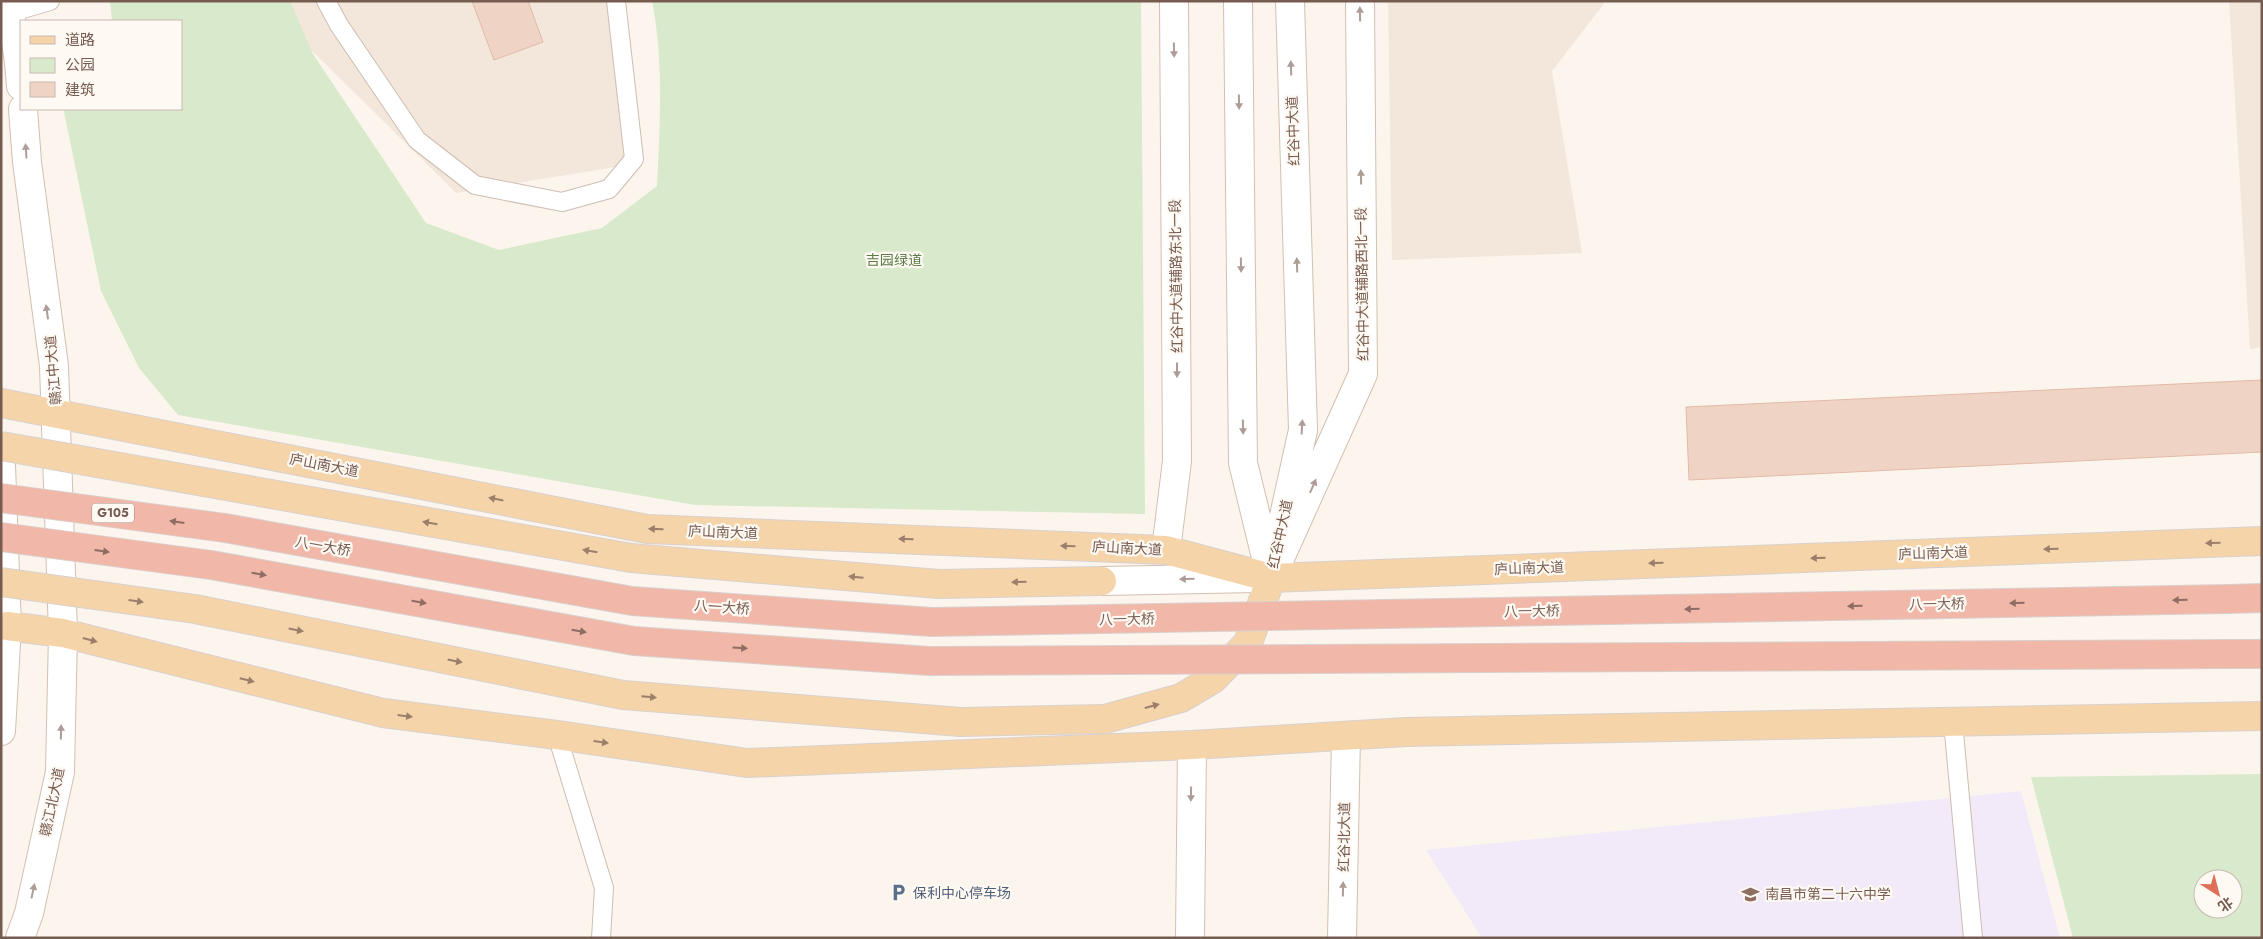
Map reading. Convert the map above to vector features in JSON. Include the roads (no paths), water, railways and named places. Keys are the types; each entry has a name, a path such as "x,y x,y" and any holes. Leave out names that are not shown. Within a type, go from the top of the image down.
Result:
{"highway":[{"name":"八一大桥","path":"1,498 225,528 632,601 932,622 2262,598"},
{"path":"1,537 211,565 634,641 930,662 2262,654"}],"main road":[{"name":"红谷中大道辅路东北一段","path":"1166,550 1177,461 1174,1"},
{"name":"红谷中大道","path":"1238,1 1243,463 1271,578"},
{"name":"红谷中大道","path":"1271,578 1303,430 1290,1"},
{"name":"红谷中大道辅路西北一段","path":"1271,578 1363,374 1360,1"},
{"path":"6,7 20,67"},
{"name":"赣江中大道","path":"23,110 27,162 51,340 57,412 64,633"},
{"name":"庐山南大道","path":"1,403 57,412 647,528 1166,550 1271,578 2262,541"},
{"path":"1,446 631,558 939,584 1271,578 1248,643 1213,679 1181,698 1105,719 961,722 623,695 195,609 1,582"},
{"path":"1,465 7,626 1,731"},
{"path":"7,626 64,633 383,713 557,735 747,763 1192,745 1426,732 2262,716"},
{"name":"赣江北大道","path":"20,938 29,913 60,772 64,633"},
{"name":"红谷北大道","path":"1342,938 1346,736"},
{"path":"1190,938 1192,745"}],"lane":[{"path":"6,7 50,1"},
{"path":"326,1 339,25 417,140 475,185 562,202 609,189 634,159 616,1"},
{"path":"1953,722 1974,938"},
{"path":"557,735 604,888 601,938"}],"place":[{"name":"保利中心停车场","path":"899,893"},
{"name":"南昌市第二十六中学","path":"1751,894"}],"park label":[{"name":"吉园绿道","path":"894,260"}]}
